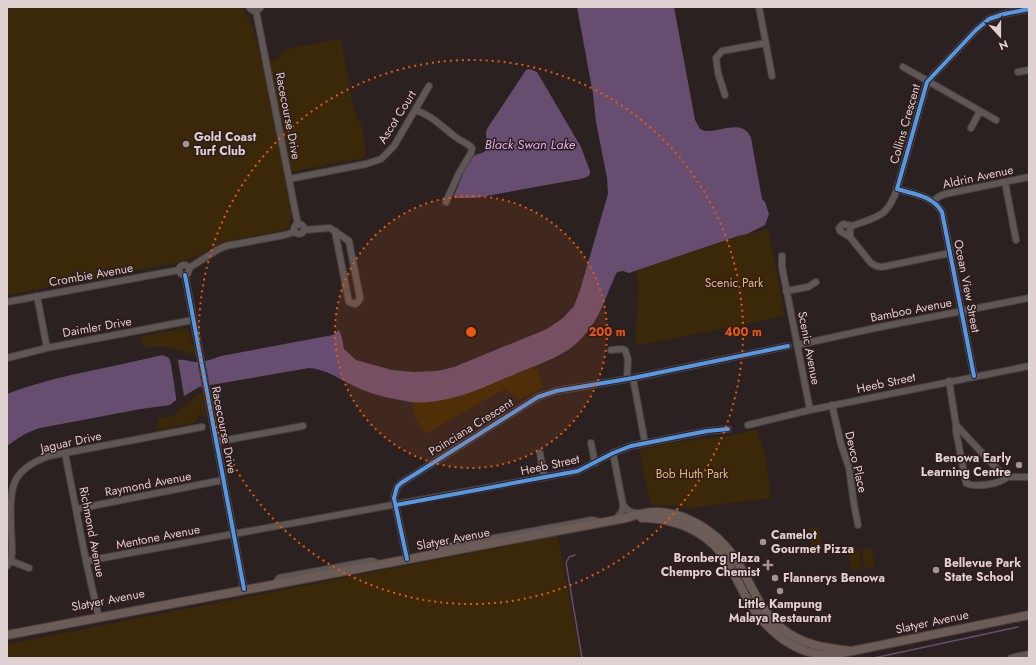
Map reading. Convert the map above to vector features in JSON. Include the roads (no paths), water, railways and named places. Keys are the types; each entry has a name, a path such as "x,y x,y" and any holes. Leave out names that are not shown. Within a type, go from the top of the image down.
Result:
{"main road":[{"name":"Slatyer Avenue","path":"7,635 244,589 597,524 626,518 640,513 650,512 672,514 692,521 721,541 736,559 760,604 779,626 804,642 817,646 852,651"},
{"name":"Slatyer Avenue","path":"626,518 648,518 670,521 685,526 712,543 735,575 756,613 768,627 779,638 818,654 827,655 852,651 1029,615"},
{"name":"Slatyer Avenue","path":"1017,617 1029,618"}],"street":[{"name":"Racecourse Drive","path":"249,7 251,10 258,9 298,224"},
{"path":"759,7 772,76"},
{"name":"Collins Crescent","path":"950,253 882,267 876,266 871,263 850,237 841,232 839,228 843,224 852,226 878,217 884,213 893,202 927,82 976,30 989,19 1004,14 1029,9"},
{"path":"725,95 718,73 716,58 722,52 766,43"},
{"path":"903,67 996,120"},
{"path":"1018,72 1029,70"},
{"name":"Ascot Court","path":"289,179 366,164 381,159 394,146 429,86"},
{"path":"415,110 425,113 458,139 470,145 472,148 471,153 459,172 446,202"},
{"path":"971,128 980,112"},
{"name":"Aldrin Avenue","path":"934,202 938,197 945,194 1029,177"},
{"path":"1005,182 1016,240"},
{"path":"897,190 922,196 934,202"},
{"name":"Ocean View Street","path":"934,202 942,212 974,376"},
{"path":"294,232 295,226 298,224 302,226 304,230"},
{"path":"850,237 849,231 852,226"},
{"path":"294,232 299,235 304,230 330,228 349,241 360,298 355,304 349,302 334,231"},
{"path":"189,268 187,266 182,266 179,270 185,275 189,272 189,268 226,246 291,234 294,232"},
{"name":"Scenic Avenue","path":"782,256 782,267 786,291 810,410"},
{"name":"Crombie Avenue","path":"7,302 179,270"},
{"name":"Racecourse Drive","path":"185,275 244,589"},
{"path":"786,291 808,287 816,282"},
{"path":"37,296 47,348"},
{"name":"Bamboo Avenue","path":"797,345 1029,298"},
{"name":"Daimler Drive","path":"7,358 47,348 193,320"},
{"path":"630,378 788,346"},
{"path":"610,350 625,350 645,444"},
{"name":"Heeb Street","path":"748,425 832,405 1029,366"},
{"name":"Poinciana Crescent","path":"407,559 395,493 397,487 401,483 538,397 556,391 630,378"},
{"path":"949,381 956,431 966,483 972,485 996,483 1005,480 1008,477"},
{"name":"Devco Place","path":"832,405 841,444 849,468 858,525"},
{"path":"956,425 997,470 1008,477 1029,477"},
{"path":"216,442 303,426"},
{"name":"Jaguar Drive","path":"9,563 12,553 12,494 14,484 20,474 36,461 49,456 66,454 202,427"},
{"name":"Heeb Street","path":"234,534 578,471 613,453 631,446 707,431 728,429"},
{"path":"591,442 595,463"},
{"path":"540,452 544,477"},
{"path":"613,453 623,505 622,512 615,520"},
{"name":"Richmond Avenue","path":"66,454 86,561 98,614"},
{"name":"Raymond Avenue","path":"76,509 224,480"},
{"path":"623,505 628,511 640,513"},
{"name":"Mentone Avenue","path":"86,561 234,534"},
{"path":"9,563 28,568"},
{"name":"Slatyer Avenue","path":"7,631 207,593 213,595"},
{"path":"1011,658 1029,654"}],"water":[{"path":"577,7 674,7 695,120 700,129 705,131 737,127 747,132 751,138 762,199 765,202 769,214 765,225 747,234 629,273 623,271 617,272 598,315 587,332 573,346 548,360 459,396 430,402 397,400 356,387 321,370 309,368 199,387 184,396 178,360 195,362 205,361 221,356 333,335 339,330 344,349 356,360 392,370 413,372 437,371 454,367 547,329 563,318 574,306 580,290 608,194 607,178"},
{"name":"Black Swan Lake","path":"530,69 537,72 581,147 590,174 581,179 475,198 455,198 454,195 469,162 474,156 484,152 487,148 487,129 526,70"},
{"path":"163,355 169,358 171,364 176,397 176,400 170,405 40,428 31,431 7,446 7,394 62,377"}],"waterway":[{"path":"575,555 569,557 566,563 582,658"},
{"path":"874,658 1018,627"}],"place":[{"name":"Gold Coast Turf Club","path":"186,144"},
{"name":"Benowa Early Learning Centre","path":"1019,465"},
{"name":"Camelot Gourmet Pizza","path":"763,542"},
{"name":"Bronberg Plaza Chempro Chemist","path":"768,565"},
{"name":"Bellevue Park State School","path":"936,570"},
{"name":"Flannerys Benowa","path":"775,578"},
{"name":"Little Kampung Malaya Restaurant","path":"780,591"}],"park label":[{"name":"Scenic Park","path":"734,283"},
{"name":"Bob Huth Park","path":"692,474"}]}
